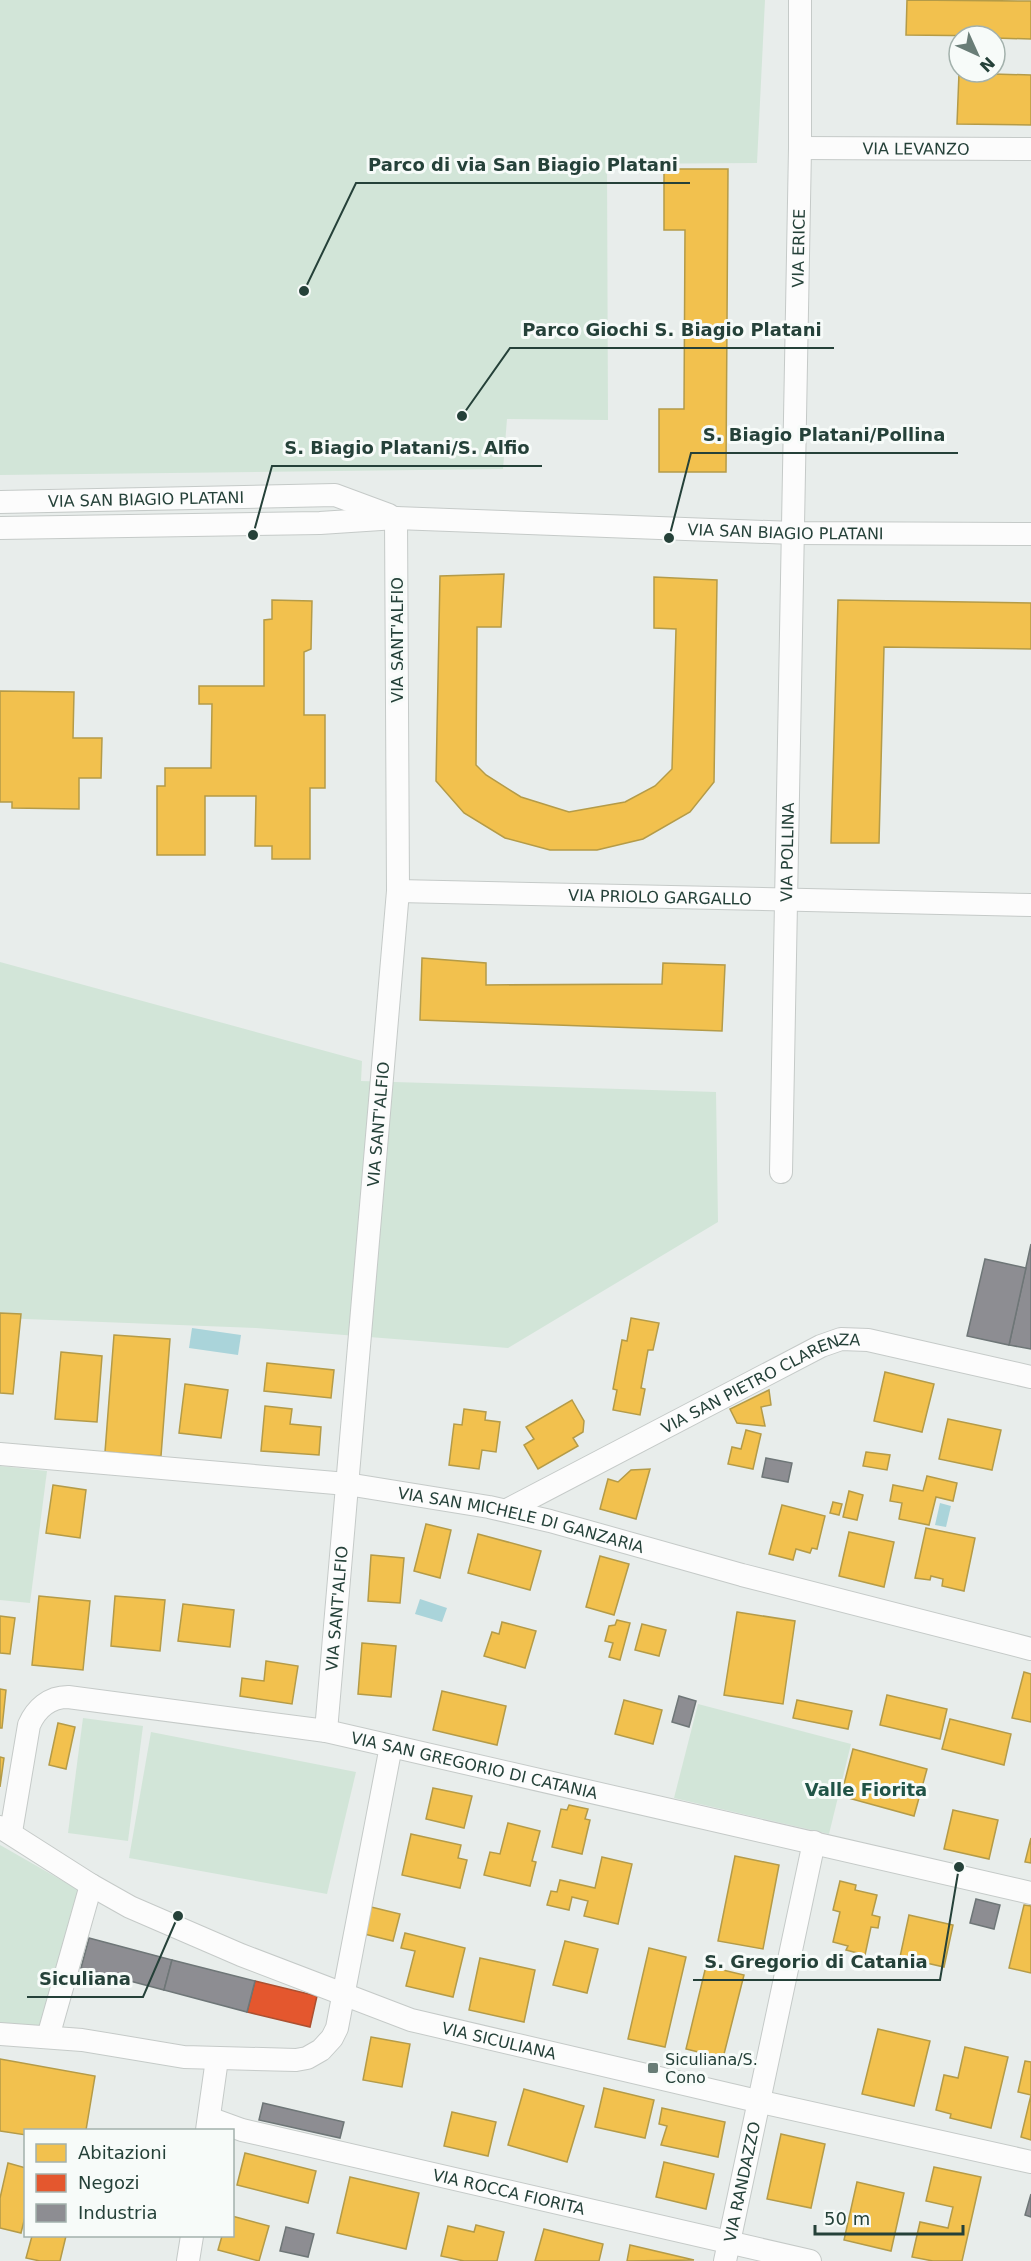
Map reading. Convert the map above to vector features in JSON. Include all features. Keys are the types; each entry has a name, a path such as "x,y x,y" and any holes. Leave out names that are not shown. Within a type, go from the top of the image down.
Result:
{"street":[{"name":"VIA ERICE","path":"793,533 800,148 800,0"},
{"name":"VIA LEVANZO","path":"800,148 1031,149"},
{"path":"317,495 320,523"},
{"name":"VIA SAN BIAGIO PLATANI","path":"0,502 335,495 396,518"},
{"name":"VIA SAN BIAGIO PLATANI","path":"0,528 320,523 396,518 793,533 1031,534"},
{"name":"VIA SANT'ALFIO","path":"326,1731 398,891 396,518"},
{"name":"VIA POLLINA","path":"781,1172 793,533"},
{"name":"VIA PRIOLO GARGALLO","path":"398,891 1031,905"},
{"name":"VIA SAN PIETRO CLARENZA","path":"507,1510 821,1346 841,1339 868,1340 1031,1377"},
{"name":"VIA SAN MICHELE DI GANZARIA","path":"0,1454 347,1484 507,1510 742,1575 1031,1649"},
{"name":"VIA SAN GREGORIO DI CATANIA","path":"5,1829 32,1718 43,1705 56,1698 68,1697 326,1731 1031,1893"},
{"path":"0,2034 90,2041 174,2056 217,2059 296,2060 314,2054 327,2045 335,2034 344,1994 391,1746"},
{"name":"VIA SICULIANA","path":"5,1829 91,1885 130,1907 242,1955 411,2020 1031,2162"},
{"name":"VIA RANDAZZO","path":"727,2251 757,2101 814,1842"},
{"path":"48,2037 91,1885"},
{"path":"208,2124 217,2059"},
{"name":"VIA ROCCA FIORITA","path":"208,2124 242,2130 727,2251 810,2261"},
{"path":"188,2261 192,2237"}],"green space":[{"path":"0,0 765,0 757,163 607,164 608,420 507,419 503,469 0,475"},
{"path":"0,962 362,1061 361,1081 716,1092 718,1222 508,1348 256,1328 0,1318"},
{"path":"0,1466 47,1471 30,1603 0,1600"},
{"path":"698,1704 851,1744 829,1834 674,1798"},
{"path":"83,1718 143,1726 128,1841 68,1833"},
{"path":"151,1732 356,1772 327,1894 129,1858"},
{"path":"0,1845 84,1893 46,2034 0,2031"}],"water":[{"path":"192,1328 241,1335 238,1355 189,1348"},
{"path":"940,1503 951,1506 946,1527 935,1525"},
{"path":"420,1599 447,1608 442,1622 415,1614"}],"building: Abitazioni":[{"path":"907,0 1031,1 1031,39 1007,38 1007,24 947,24 947,35 906,35"},
{"path":"1007,74 1031,75 1031,125 957,124 959,84 1007,84"},
{"path":"664,169 728,169 726,472 659,472 659,409 684,409 685,230 664,230"},
{"path":"504,574 501,627 477,627 476,765 486,775 521,797 569,812 625,802 655,786 672,769 676,629 654,628 654,577 717,580 714,782 690,812 643,839 597,850 550,850 505,838 464,813 436,781 440,576"},
{"path":"272,600 312,601 311,649 304,652 304,715 325,715 325,788 310,788 310,859 272,859 272,846 255,846 256,796 205,796 205,855 157,855 157,786 165,786 165,768 211,768 212,704 199,704 199,686 264,686 264,620 272,619"},
{"path":"838,600 1031,603 1031,649 884,647 879,843 831,843"},
{"path":"0,691 74,692 73,738 102,738 101,778 79,778 79,809 12,808 12,802 0,802"},
{"path":"422,958 486,963 486,985 662,984 663,963 725,965 722,1031 420,1020"},
{"path":"0,1313 21,1314 13,1394 0,1393"},
{"path":"631,1318 659,1323 653,1350 648,1350 641,1388 645,1389 640,1415 613,1410 617,1390 613,1389 622,1340 627,1341"},
{"path":"114,1335 170,1339 161,1456 105,1452"},
{"path":"61,1352 102,1356 97,1422 55,1419"},
{"path":"267,1363 334,1370 331,1398 264,1391"},
{"path":"885,1372 934,1384 922,1432 874,1421"},
{"path":"185,1384 228,1390 221,1438 179,1433"},
{"path":"769,1390 771,1405 761,1407 765,1426 737,1423 730,1409"},
{"path":"572,1400 584,1421 583,1432 573,1438 578,1446 538,1469 524,1445 534,1439 526,1427"},
{"path":"265,1406 292,1409 290,1424 321,1427 319,1455 261,1451"},
{"path":"464,1409 486,1412 485,1420 500,1422 496,1452 482,1450 479,1469 449,1465 454,1424 462,1425"},
{"path":"948,1419 1001,1430 992,1470 939,1459"},
{"path":"746,1430 761,1434 753,1469 728,1464 732,1447 741,1449"},
{"path":"866,1452 890,1455 887,1470 863,1466"},
{"path":"650,1469 636,1519 600,1509 608,1479 618,1482 631,1470"},
{"path":"927,1476 957,1483 953,1501 936,1497 929,1525 899,1519 902,1503 890,1501 893,1485 923,1491"},
{"path":"53,1485 86,1490 80,1538 46,1533"},
{"path":"849,1491 863,1495 857,1520 843,1517"},
{"path":"833,1502 842,1504 839,1515 830,1513"},
{"path":"782,1505 825,1516 817,1549 812,1548 810,1553 796,1549 793,1560 769,1554"},
{"path":"426,1524 451,1530 440,1578 414,1571"},
{"path":"926,1528 975,1538 964,1591 942,1586 943,1579 931,1576 930,1580 915,1578"},
{"path":"849,1532 894,1542 884,1587 839,1576"},
{"path":"478,1534 541,1551 530,1590 468,1573"},
{"path":"371,1555 404,1558 400,1603 368,1601"},
{"path":"600,1556 629,1564 614,1615 586,1607"},
{"path":"39,1596 90,1601 83,1670 32,1665"},
{"path":"115,1596 165,1600 160,1651 111,1646"},
{"path":"183,1604 234,1610 230,1647 178,1641"},
{"path":"737,1612 795,1621 783,1704 724,1695"},
{"path":"0,1616 15,1618 10,1654 0,1653"},
{"path":"617,1620 630,1623 620,1660 609,1657 613,1643 605,1641 609,1626 615,1625"},
{"path":"502,1622 536,1631 525,1668 484,1656 492,1632 499,1634"},
{"path":"642,1624 666,1630 659,1656 635,1650"},
{"path":"362,1643 396,1646 391,1697 358,1694"},
{"path":"266,1661 298,1666 292,1704 240,1696 242,1678 264,1681"},
{"path":"1024,1672 1031,1674 1031,1722 1012,1718"},
{"path":"0,1689 6,1690 2,1728 0,1728"},
{"path":"442,1691 506,1706 497,1745 433,1730"},
{"path":"887,1695 947,1709 940,1739 880,1725"},
{"path":"624,1700 662,1710 653,1744 615,1734"},
{"path":"797,1700 852,1711 848,1729 793,1718"},
{"path":"950,1719 1011,1734 1004,1765 942,1749"},
{"path":"58,1723 75,1727 66,1769 49,1765"},
{"path":"853,1749 927,1769 914,1816 841,1796"},
{"path":"0,1757 4,1758 0,1787"},
{"path":"433,1788 472,1796 464,1828 426,1819"},
{"path":"569,1805 588,1809 585,1819 590,1820 582,1854 552,1847 561,1809 567,1810"},
{"path":"953,1810 998,1820 989,1859 944,1849"},
{"path":"508,1823 540,1831 532,1861 536,1862 530,1886 484,1875 490,1852 500,1854"},
{"path":"411,1834 461,1845 458,1858 467,1860 460,1888 402,1875"},
{"path":"1031,1838 1031,1863 1025,1862"},
{"path":"735,1856 779,1865 763,1949 718,1941"},
{"path":"602,1857 632,1864 618,1924 584,1916 588,1901 572,1897 569,1910 547,1905 551,1891 557,1892 560,1880 595,1888"},
{"path":"840,1881 856,1885 855,1890 877,1895 872,1915 880,1917 878,1928 871,1927 865,1955 846,1950 848,1946 833,1942 840,1912 833,1910"},
{"path":"1024,1905 1031,1906 1031,1973 1009,1968"},
{"path":"367,1906 400,1914 393,1941 360,1933"},
{"path":"909,1915 953,1925 944,1967 900,1957"},
{"path":"405,1933 465,1948 453,1997 406,1986 415,1951 401,1948"},
{"path":"565,1941 598,1949 587,1993 553,1985"},
{"path":"649,1948 686,1957 665,2047 628,2039"},
{"path":"480,1958 535,1970 524,2022 469,2010"},
{"path":"706,1966 744,1975 723,2058 686,2049"},
{"path":"878,2029 930,2041 914,2106 862,2094"},
{"path":"371,2037 410,2044 402,2087 363,2080"},
{"path":"965,2047 1008,2057 991,2128 950,2118 951,2114 936,2110 944,2075 958,2078"},
{"path":"0,2059 95,2076 86,2129 24,2129 24,2135 0,2131"},
{"path":"1025,2061 1031,2062 1031,2095 1018,2092"},
{"path":"604,2088 654,2100 645,2138 595,2127"},
{"path":"524,2089 584,2106 567,2162 508,2145"},
{"path":"1031,2095 1031,2140 1021,2137"},
{"path":"662,2108 725,2122 718,2157 661,2145 667,2126 659,2124"},
{"path":"452,2112 496,2122 488,2156 444,2146"},
{"path":"781,2134 825,2144 811,2208 767,2199"},
{"path":"245,2153 316,2171 308,2203 237,2185"},
{"path":"664,2162 714,2174 706,2209 656,2197"},
{"path":"8,2163 24,2167 24,2221 21,2233 0,2228 0,2198"},
{"path":"934,2167 981,2177 962,2261 933,2261 912,2257 920,2222 948,2228 953,2207 926,2201"},
{"path":"350,2177 419,2193 406,2249 337,2233"},
{"path":"857,2182 904,2193 891,2251 844,2240"},
{"path":"234,2217 269,2226 259,2261 218,2250 222,2237 234,2237"},
{"path":"476,2225 504,2232 497,2261 464,2261 441,2256 448,2226 474,2232"},
{"path":"544,2229 603,2244 599,2261 535,2261"},
{"path":"32,2237 66,2237 60,2261 26,2258"},
{"path":"630,2245 694,2260 627,2261"}],"building: Negozi":[{"path":"255,1981 317,1996 310,2027 247,2012"}],"building: Industria":[{"path":"1031,1244 1031,1349 1009,1345"},
{"path":"985,1259 1026,1268 1009,1345 967,1336"},
{"path":"766,1458 792,1463 788,1482 762,1477"},
{"path":"679,1696 696,1701 689,1727 672,1722"},
{"path":"976,1899 1000,1905 994,1929 970,1923"},
{"path":"89,1938 172,1960 164,1990 81,1968"},
{"path":"172,1960 255,1981 247,2012 164,1990"},
{"path":"263,2103 344,2122 340,2138 259,2120"},
{"path":"1031,2194 1031,2217 1025,2215"},
{"path":"286,2227 314,2234 308,2257 280,2251"}],"place":[{"name":"Parco di via San Biagio Platani","path":"304,291"},
{"name":"Parco Giochi S. Biagio Platani","path":"462,416"},
{"name":"S. Biagio Platani/S. Alfio","path":"253,535"},
{"name":"S. Biagio Platani/Pollina","path":"669,538"},
{"name":"S. Gregorio di Catania","path":"959,1867"},
{"name":"Siculiana","path":"178,1916"},
{"name":"Siculiana/S. Cono","path":"653,2068"}],"district":[{"name":"Valle Fiorita","path":"866,1789"}]}
